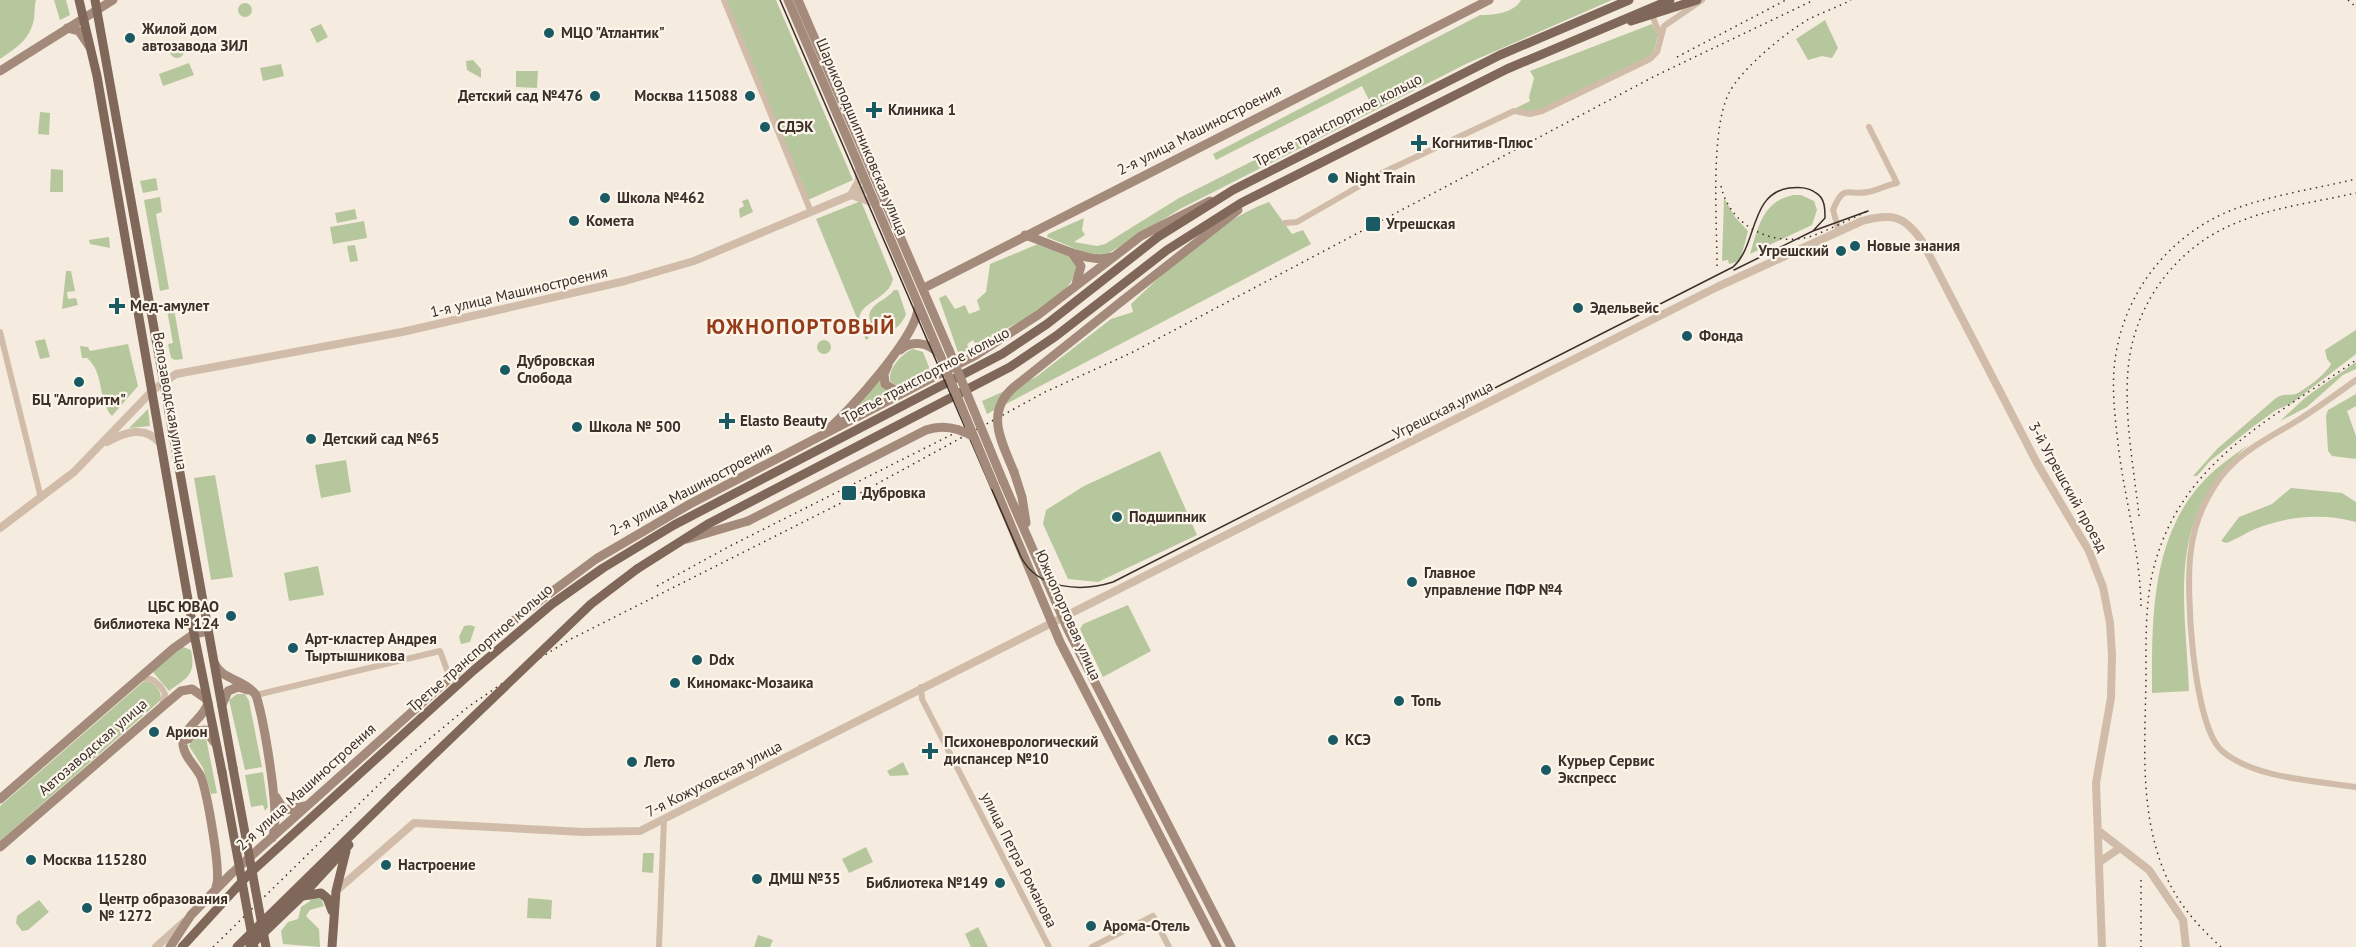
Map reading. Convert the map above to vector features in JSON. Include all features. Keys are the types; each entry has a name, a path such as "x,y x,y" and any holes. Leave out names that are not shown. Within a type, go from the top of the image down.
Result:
{"main road":[{"name":"Велозаводская улица","path":"80,0 164,447 194,634 222,772 252,947"},
{"path":"0,71 84,18 96,5 113,0"},
{"name":"Шарикоподшипниковская улица","path":"788,0 908,282"},
{"name":"Шарикоподшипниковская улица","path":"798,0 924,288"},
{"name":"2-я улица Машиностроения","path":"924,288 1489,0"},
{"name":"Третье транспортное кольцо","path":"182,947 249,874 283,842 501,646 591,576 674,525 1002,354 1047,324 1158,237 1233,190 1500,55 1629,0"},
{"name":"Третье транспортное кольцо","path":"237,947 591,604 658,554 708,524 1010,367 1056,336 1184,239 1266,190 1487,79 1670,0"},
{"path":"1586,35 1697,0"},
{"name":"Велозаводская улица","path":"96,5 266,947"},
{"path":"67,28 79,31 91,50"},
{"name":"2-я улица Машиностроения","path":"170,947 185,921 231,874 528,609 596,559 643,530 914,388 1009,335 1152,229 1233,190"},
{"path":"1028,538 1022,496 997,429 997,411 1002,400 1014,387 1211,229 1266,190"},
{"path":"1025,235 1096,259 1116,254"},
{"path":"1065,249 1077,257 1081,266 1078,279 1070,290"},
{"path":"937,321 933,290 939,280"},
{"path":"908,282 924,288 918,305 917,319 884,374 885,384 896,391 914,388"},
{"name":"Южнопортовая улица","path":"908,282 944,353 1033,561 1231,947"},
{"name":"Южнопортовая улица","path":"924,288 937,321 944,353 974,437 1028,538 1052,623 1108,739 1217,947"},
{"path":"809,443 832,425 893,357 907,345 917,343 944,353"},
{"path":"658,554 694,537 748,521 926,430 939,427 952,428 974,437"},
{"path":"528,609 591,576"},
{"path":"194,634 208,631"},
{"name":"Автозаводская улица","path":"0,800 138,678 194,634"},
{"path":"212,656 222,674 243,682 254,693 274,792 276,824 270,841"},
{"path":"222,706 224,695 233,688 243,687 254,693"},
{"name":"Автозаводская улица","path":"0,847 162,706 187,689 200,693 208,703"},
{"path":"208,703 205,713 185,733 183,746 202,781 219,869 215,889"},
{"path":"183,746 190,736 200,729 206,730 215,744"},
{"path":"274,792 284,810 307,805"},
{"path":"252,947 349,845 371,815"},
{"path":"332,947 336,891 349,845"},
{"path":"219,869 226,875 231,874"},
{"path":"301,897 312,893 325,896 332,908 333,917"}],"street":[{"path":"724,0 811,212"},
{"path":"1285,223 1297,222 1382,173 1514,111 1530,114 1542,111 1650,59 1658,52 1664,26 1702,0"},
{"path":"1652,15 1660,36"},
{"path":"1839,231 1833,210 1838,198 1847,191 1867,192 1897,183 1869,127"},
{"path":"858,167 859,181 851,195 874,203"},
{"path":"872,167 872,181 868,188 885,198"},
{"name":"1-я улица Машиностроения","path":"98,448 153,390 176,374 402,332 625,281 694,261 868,188"},
{"name":"Угрешская улица","path":"1062,619 1732,280 1839,231 1882,215 1902,219"},
{"name":"3-й Угрешский проезд","path":"1902,219 1912,226 1922,241 2037,463 2089,551 2103,587 2110,623 2112,656 2111,698 2097,783 2101,861"},
{"path":"0,336 41,498"},
{"path":"2356,380 2303,417 2252,447 2219,479 2204,506 2191,551 2189,575 2199,694 2213,737 2221,749 2255,770 2356,787"},
{"path":"0,528 41,498 98,448 136,431 153,435 164,447"},
{"name":"7-я Кожуховская улица","path":"336,891 414,824 634,832 664,820 921,687 1062,619"},
{"path":"254,693 440,651 450,678"},
{"path":"138,678 149,677 159,685 165,694 162,706"},
{"name":"улица Петра Романова","path":"921,687 922,699 1049,947"},
{"path":"659,947 664,820"},
{"path":"2100,832 2149,870 2183,920 2186,947"},
{"path":"2102,947 2101,861 2120,848"},
{"path":"1186,885 1194,889 1198,880"},
{"path":"1195,903 1195,896 1199,894 1206,897"},
{"path":"1092,947 1153,916 1169,947"},
{"path":"156,947 185,921"}],"green space":[{"path":"0,0 36,0 34,19 26,38 0,59"},
{"path":"54,0 66,0 70,15 60,20"},
{"path":"725,0 776,0 853,180 808,200"},
{"path":"1521,0 1612,0 1468,63 1180,209 1106,255 1083,252 1047,237 1048,234 1084,218 1082,230 1085,235 1074,242 1097,246 1105,244 1179,198 1370,102 1362,86 1216,160 1213,154 1480,15 1497,14 1509,10"},
{"path":"245,3 250,5 252,10 250,15 245,17 240,15 238,10 240,5"},
{"path":"1825,20 1838,48 1832,58 1822,56 1808,60 1796,39"},
{"path":"321,24 328,37 317,43 310,29"},
{"path":"1652,24 1658,36 1653,55 1535,112 1516,110 1530,101 1534,78 1530,71"},
{"path":"174,44 180,44 184,51 180,58 174,58 170,54 170,48"},
{"path":"473,60 481,69 481,78 467,70 466,61"},
{"path":"189,63 194,75 163,86 159,74"},
{"path":"281,64 284,76 263,81 260,68"},
{"path":"516,71 538,71 537,88 516,87"},
{"path":"40,112 50,113 49,135 38,134"},
{"path":"51,169 63,170 63,192 50,192"},
{"path":"156,178 158,190 143,193 140,181"},
{"path":"1801,195 1814,201 1817,210 1812,225 1750,254 1759,226 1768,210 1783,198"},
{"path":"160,197 162,212 156,214 169,289 160,291 144,200"},
{"path":"1724,198 1735,217 1748,231 1740,261 1729,264 1728,260 1722,261"},
{"path":"748,199 753,212 740,218 739,209 744,206 742,201"},
{"path":"861,201 893,279 889,288 862,311 859,318 869,338 866,340 816,219"},
{"path":"1269,202 1292,234 1303,230 1311,244 987,414 982,401 1036,377 1111,319 1133,312 1131,304 1195,246 1231,221"},
{"path":"355,209 357,219 337,223 335,213"},
{"path":"364,221 367,238 333,244 330,227"},
{"path":"109,237 110,248 90,244 89,240"},
{"path":"1038,244 1070,257 1076,266 1073,278 1051,302 976,345 973,340 967,344 969,349 959,355 939,298 946,295 955,309 965,305 969,314 980,310 977,300 986,292 990,264"},
{"path":"355,245 358,261 350,262 347,246"},
{"path":"66,271 71,271 75,291 67,292 68,299 76,298 78,305 62,309"},
{"path":"894,290 898,290 906,314 896,328 886,332 881,331 871,324 870,312 876,304"},
{"path":"174,309 183,359 175,360 171,358 168,344 173,343 167,310"},
{"path":"2356,330 2356,354 2292,403 2276,410 2254,426 2210,461 2197,476 2193,476 2217,449 2276,398 2296,394 2320,377 2331,364 2325,350"},
{"path":"45,339 50,357 40,359 35,341"},
{"path":"824,340 829,342 831,347 829,352 824,354 819,352 817,347 819,342"},
{"path":"128,344 138,386 112,416 104,402 93,364 87,358 82,358 80,346 88,347 90,351"},
{"path":"913,349 923,352 931,372 907,385 896,386 890,381 893,367 900,358"},
{"path":"2356,362 2356,369 2343,375 2307,407 2280,421 2306,397"},
{"path":"882,377 895,393 844,420"},
{"path":"2356,394 2356,406 2347,411 2356,436 2356,459 2332,456 2328,451 2326,416 2328,410"},
{"path":"148,409 150,426 129,428"},
{"path":"2248,445 2221,473 2203,501 2192,529 2186,559 2184,589 2189,691 2152,693 2155,603 2159,574 2167,545 2178,518 2194,493 2215,470"},
{"name":"Подшипник","path":"1160,451 1197,535 1098,582 1068,579 1043,524 1046,510 1084,486"},
{"path":"346,460 351,492 321,498 315,465"},
{"path":"215,475 233,577 211,580 194,478"},
{"path":"2291,488 2342,493 2356,502 2356,522 2331,517 2305,517 2267,525 2226,543 2221,541 2239,517 2272,504"},
{"path":"318,566 324,595 289,601 284,573"},
{"path":"1128,605 1151,651 1103,677 1080,629 1083,624"},
{"path":"464,626 475,627 470,642 461,644 459,637"},
{"path":"181,646 191,650 191,670 186,678 169,691 153,672"},
{"path":"144,681 157,687 161,700 0,841 0,806"},
{"path":"237,694 245,694 249,701 262,767 245,770 229,700"},
{"path":"205,733 217,793 211,794 203,768 189,746 194,735"},
{"path":"903,762 909,775 890,776 887,771"},
{"path":"263,772 268,807 265,811 263,805 251,807 245,775"},
{"path":"866,847 873,862 849,873 842,859"},
{"path":"643,853 654,853 653,873 642,872"},
{"path":"312,896 321,898 324,906 310,910 306,916 319,929 320,947 283,944 281,931 288,922 298,919 301,907 310,901"},
{"path":"528,898 552,900 551,919 527,918"},
{"path":"39,900 49,912 28,930 22,931 16,923 17,916"},
{"path":"978,927 988,947 971,947 965,934"},
{"path":"758,935 773,940 770,947 754,947"}],"tram line":[{"path":"780,0 1021,557 1038,576 1062,586 1088,587 1113,582 1733,267 1747,246 1760,210 1776,192 1789,188 1800,188 1819,195 1824,204 1825,218 1813,231"},
{"path":"1734,270 1813,231 1868,211"}],"railway":[{"path":"1677,57 1786,0"},
{"path":"213,947 404,760 468,707 569,640 851,498 1045,392 1131,353 1655,76 1814,0"},
{"path":"1717,266 1717,153 1723,109 1729,93 1743,73 1788,33 1809,19 1851,0"},
{"path":"2348,0 2356,7"},
{"path":"2141,606 2135,548 2119,452 2114,390 2118,344 2125,319 2136,295 2150,273 2167,253 2208,221 2262,200 2356,179"},
{"path":"1721,186 1733,212 1743,223 1768,236 1782,239 1812,236 1868,211"},
{"path":"2139,516 2128,425 2128,370 2139,323 2161,281 2195,247 2236,223 2280,209 2356,193"},
{"path":"2221,947 2197,923 2177,896 2166,876 2151,828 2145,754 2146,627 2154,565 2169,526 2179,508 2201,478 2220,458 2263,423 2356,360"},
{"path":"657,586 730,546 953,434"},
{"path":"2141,880 2141,947"}],"place":[{"name":"МЦО \"Атлантик\"","path":"549,33"},
{"name":"Жилой дом автозавода ЗИЛ","path":"130,38"},
{"name":"Детский сад №476","path":"595,96"},
{"name":"Москва 115088","path":"750,96"},
{"name":"Клиника 1","path":"874,110"},
{"name":"СДЭК","path":"765,127"},
{"name":"Когнитив-Плюс","path":"1419,143"},
{"name":"Night Train","path":"1333,178"},
{"name":"Школа №462","path":"605,198"},
{"name":"Комета","path":"574,221"},
{"name":"Угрешская","path":"1373,224"},
{"name":"Новые знания","path":"1855,246"},
{"name":"Угрешский","path":"1841,251"},
{"name":"Мед-амулет","path":"117,306"},
{"name":"Эдельвейс","path":"1578,308"},
{"name":"Фонда","path":"1687,336"},
{"name":"Дубровская Слобода","path":"505,370"},
{"name":"БЦ \"Алгоритм\"","path":"79,382"},
{"name":"Elasto Beauty","path":"727,421"},
{"name":"Школа № 500","path":"577,427"},
{"name":"Детский сад №65","path":"311,439"},
{"name":"Дубровка","path":"849,493"},
{"name":"Подшипник","path":"1117,517"},
{"name":"Главное управление ПФР №4","path":"1412,582"},
{"name":"ЦБС ЮВАО библиотека № 124","path":"231,616"},
{"name":"Арт-кластер Андрея Тыртышникова","path":"293,648"},
{"name":"Ddx","path":"697,660"},
{"name":"Киномакс-Мозаика","path":"675,683"},
{"name":"Топь","path":"1399,701"},
{"name":"Арион","path":"154,732"},
{"name":"КСЭ","path":"1333,740"},
{"name":"Психоневрологический диспансер №10","path":"930,751"},
{"name":"Лето","path":"632,762"},
{"name":"Курьер Сервис Экспресс","path":"1546,770"},
{"name":"Москва 115280","path":"31,860"},
{"name":"Настроение","path":"386,865"},
{"name":"ДМШ №35","path":"757,879"},
{"name":"Библиотека №149","path":"1000,883"},
{"name":"Центр образования № 1272","path":"87,908"},
{"name":"Арома-Отель","path":"1091,926"}],"district":[{"name":"ЮЖНОПОРТОВЫЙ","path":"801,327"}]}
